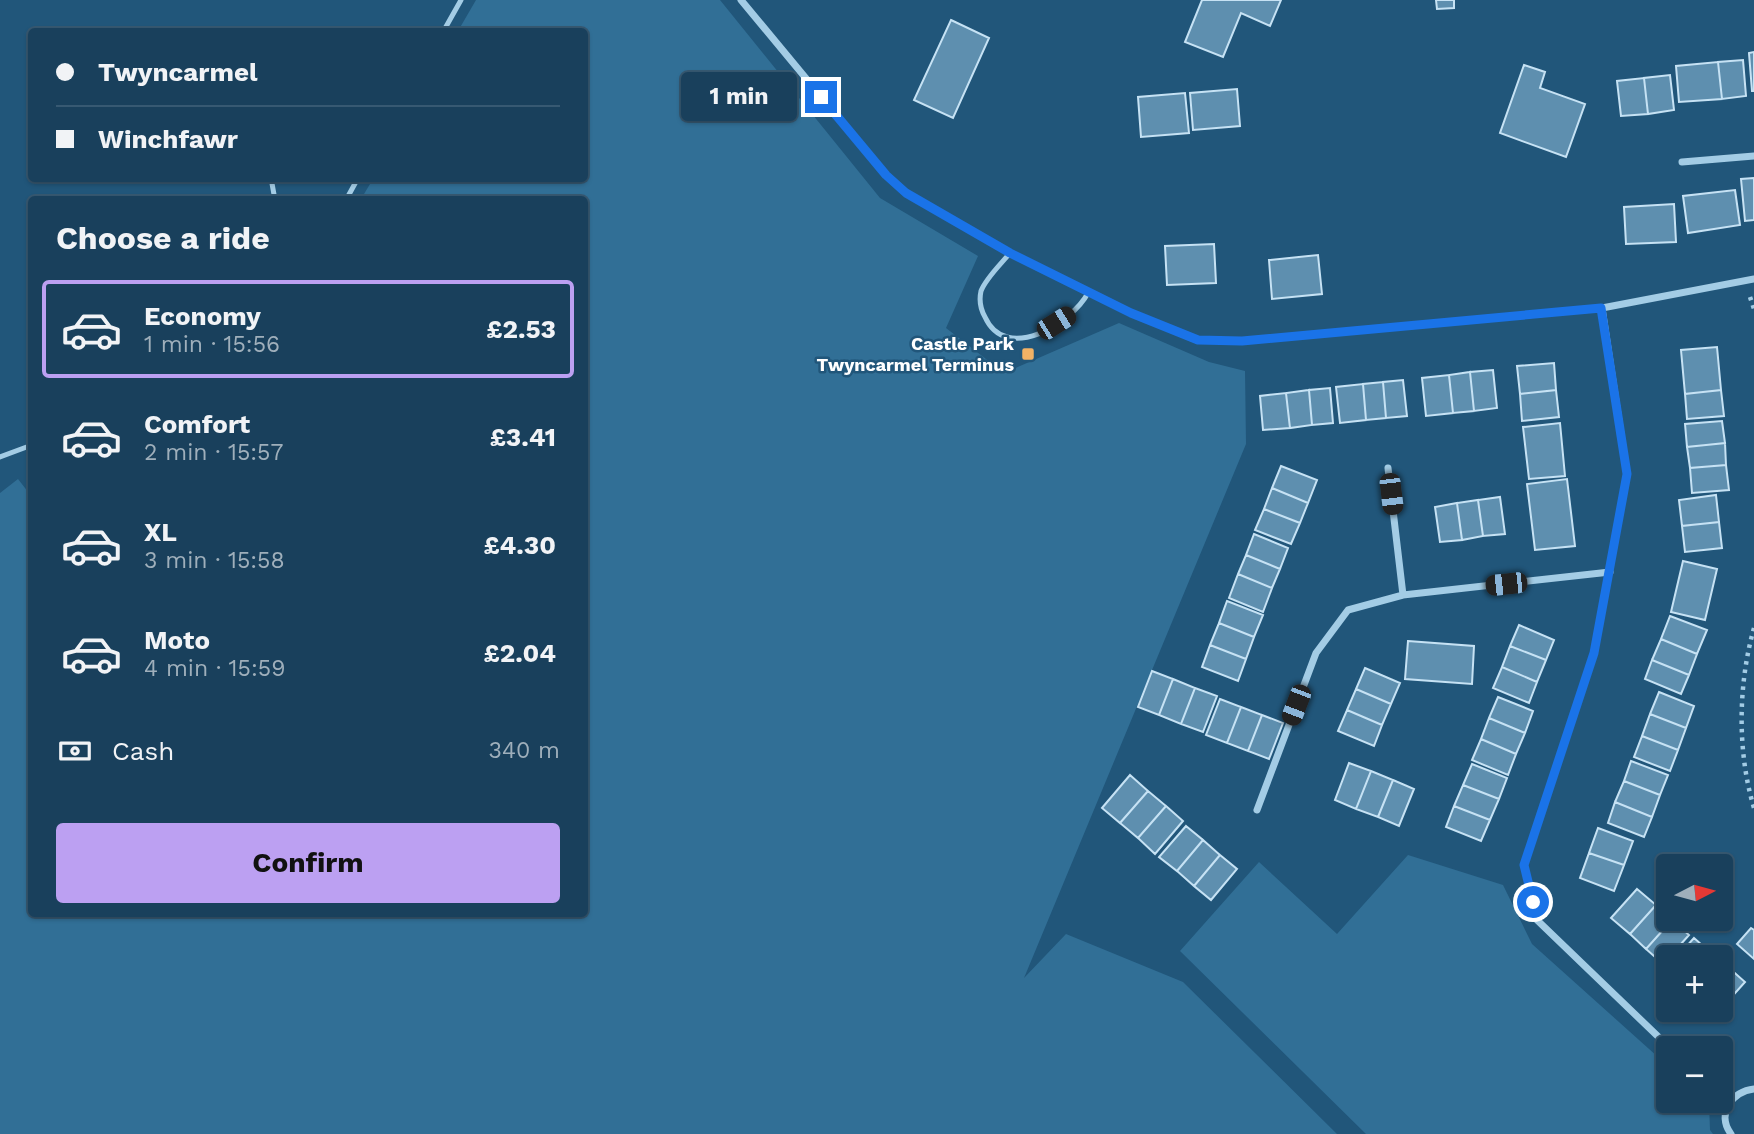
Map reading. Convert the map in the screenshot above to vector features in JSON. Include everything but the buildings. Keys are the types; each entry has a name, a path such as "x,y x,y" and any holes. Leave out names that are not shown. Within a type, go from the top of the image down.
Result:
{"street":[{"path":"741,0 886,175 906,193 1010,253 1088,293 1198,340 1242,341 1601,308 1754,279"},
{"path":"1682,162 1754,156"},
{"path":"1601,308 1627,474 1594,653 1524,865 1537,920 1658,1036"},
{"path":"1388,468 1402,595"},
{"path":"1257,810 1316,653 1348,610 1402,595 1610,572"},
{"path":"1733,1097 1742,1091 1754,1089"},
{"path":"1726,1113 1725,1120 1731,1134"}],"lane":[{"path":"445,28 461,0"},
{"path":"1010,253 984,285 980,300 986,321 1004,337 1017,339 1034,336 1077,309 1088,293"},
{"path":"0,457 28,446"}],"path":[{"path":"1754,628 1747,654 1741,719 1748,790 1754,808"}],"shaded area":[{"path":"476,0 720,0 880,198 978,256 946,328 1004,373 1119,323 1209,362 1245,371 1246,444 1024,978 1066,934 1183,982 1337,1134 0,1134 0,493 18,479 28,492 28,917 588,917 588,196 363,196 371,182 588,182 588,28 460,28"},
{"path":"1408,855 1503,885 1532,944 1656,1055 1656,1113 1709,1113 1710,1130 1713,1134 1366,1134 1180,951 1259,862 1337,934"}],"place":[{"name":"Castle Park Twyncarmel Terminus","path":"1028,354"}],"route":[{"path":"821,97 886,175 906,193 1010,253 1088,293 1198,340 1242,341 1601,308 1627,474 1594,653 1524,865 1533,902"}]}
